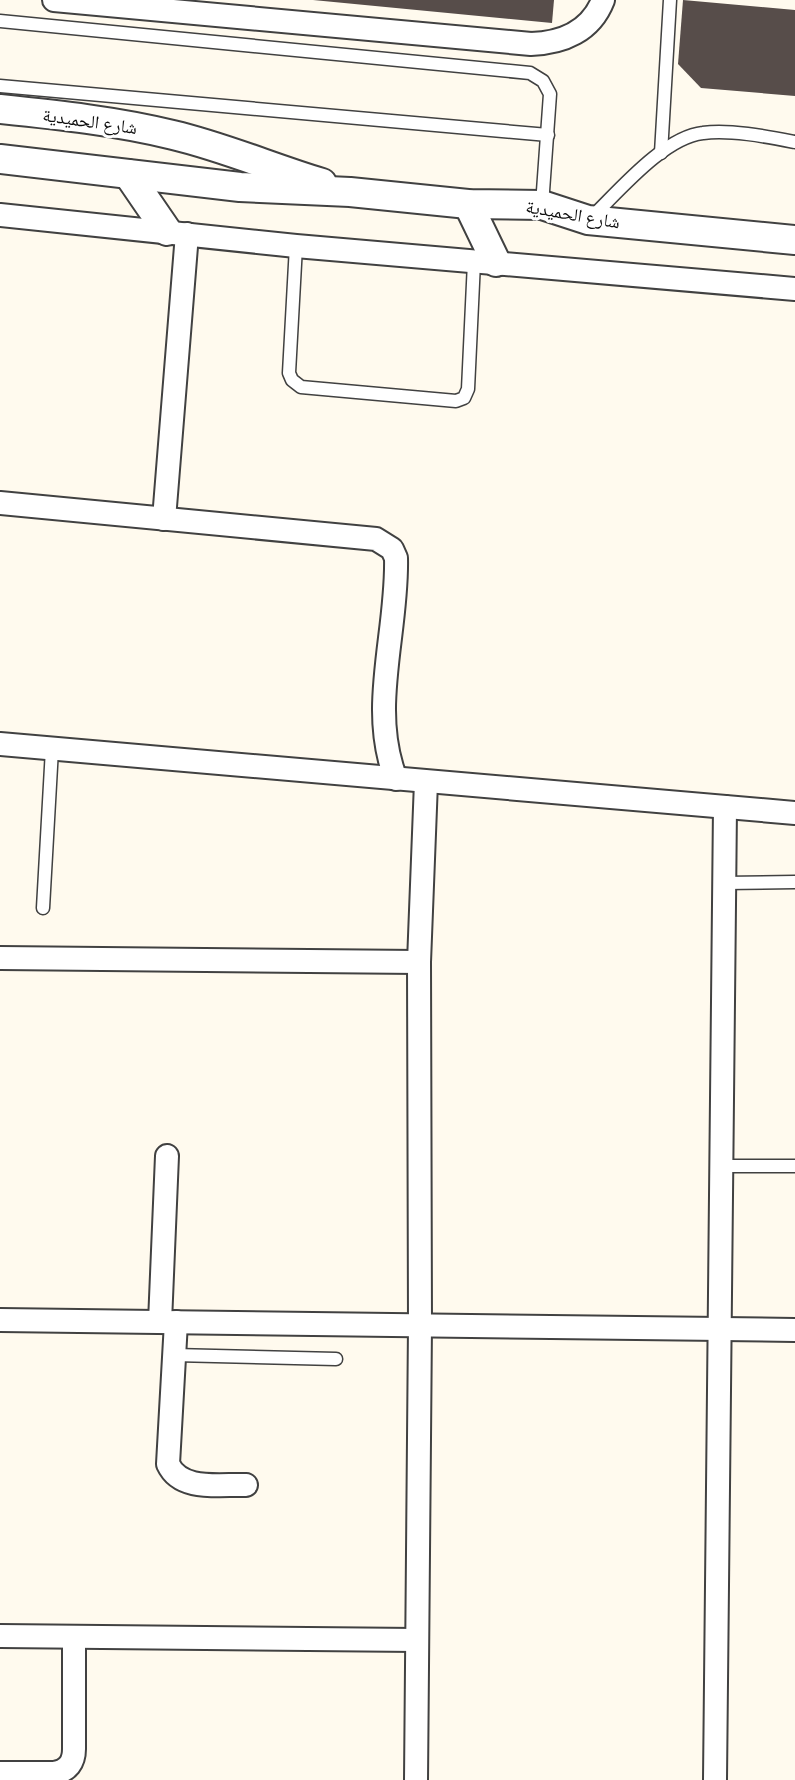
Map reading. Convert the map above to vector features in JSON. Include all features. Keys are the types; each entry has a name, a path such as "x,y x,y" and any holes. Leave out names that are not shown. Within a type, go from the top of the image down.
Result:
{"street":[{"path":"54,0 549,44 566,39 581,30 594,18 603,0"},
{"name":"شارع الحميدية","path":"0,109 128,125 174,135 275,165 350,192"},
{"name":"شارع الحميدية","path":"0,159 240,187 350,192 468,204 542,205 588,220 795,240"},
{"path":"128,174 177,232 164,519"},
{"path":"468,204 485,262"},
{"path":"0,215 296,246 795,289"},
{"path":"0,503 376,539 392,549 396,568 383,721 386,747 396,780"},
{"path":"0,744 795,813"},
{"path":"416,1780 420,962 426,782"},
{"path":"715,1780 725,807"},
{"path":"0,958 420,962"},
{"path":"167,1156 168,1322 174,1354 168,1454 172,1473 188,1483 246,1485"},
{"path":"0,1320 795,1330"},
{"path":"0,1636 417,1640"},
{"path":"0,1773 62,1772 72,1763 75,1749 74,1637"}],"lane":[{"path":"661,153 670,0"},
{"path":"0,21 530,74 543,81 550,94 542,205"},
{"path":"0,86 548,135"},
{"path":"588,220 661,153 688,136 704,132 795,142"},
{"path":"296,246 289,373 296,384 325,389 456,401 464,398 468,389 485,262"},
{"path":"43,908 52,749"},
{"path":"724,883 795,882"},
{"path":"721,1166 795,1166"},
{"path":"174,1354 336,1359"}],"building":[{"path":"313,0 554,0 552,23"},
{"path":"683,0 795,10 795,96 701,88 678,64"}]}
